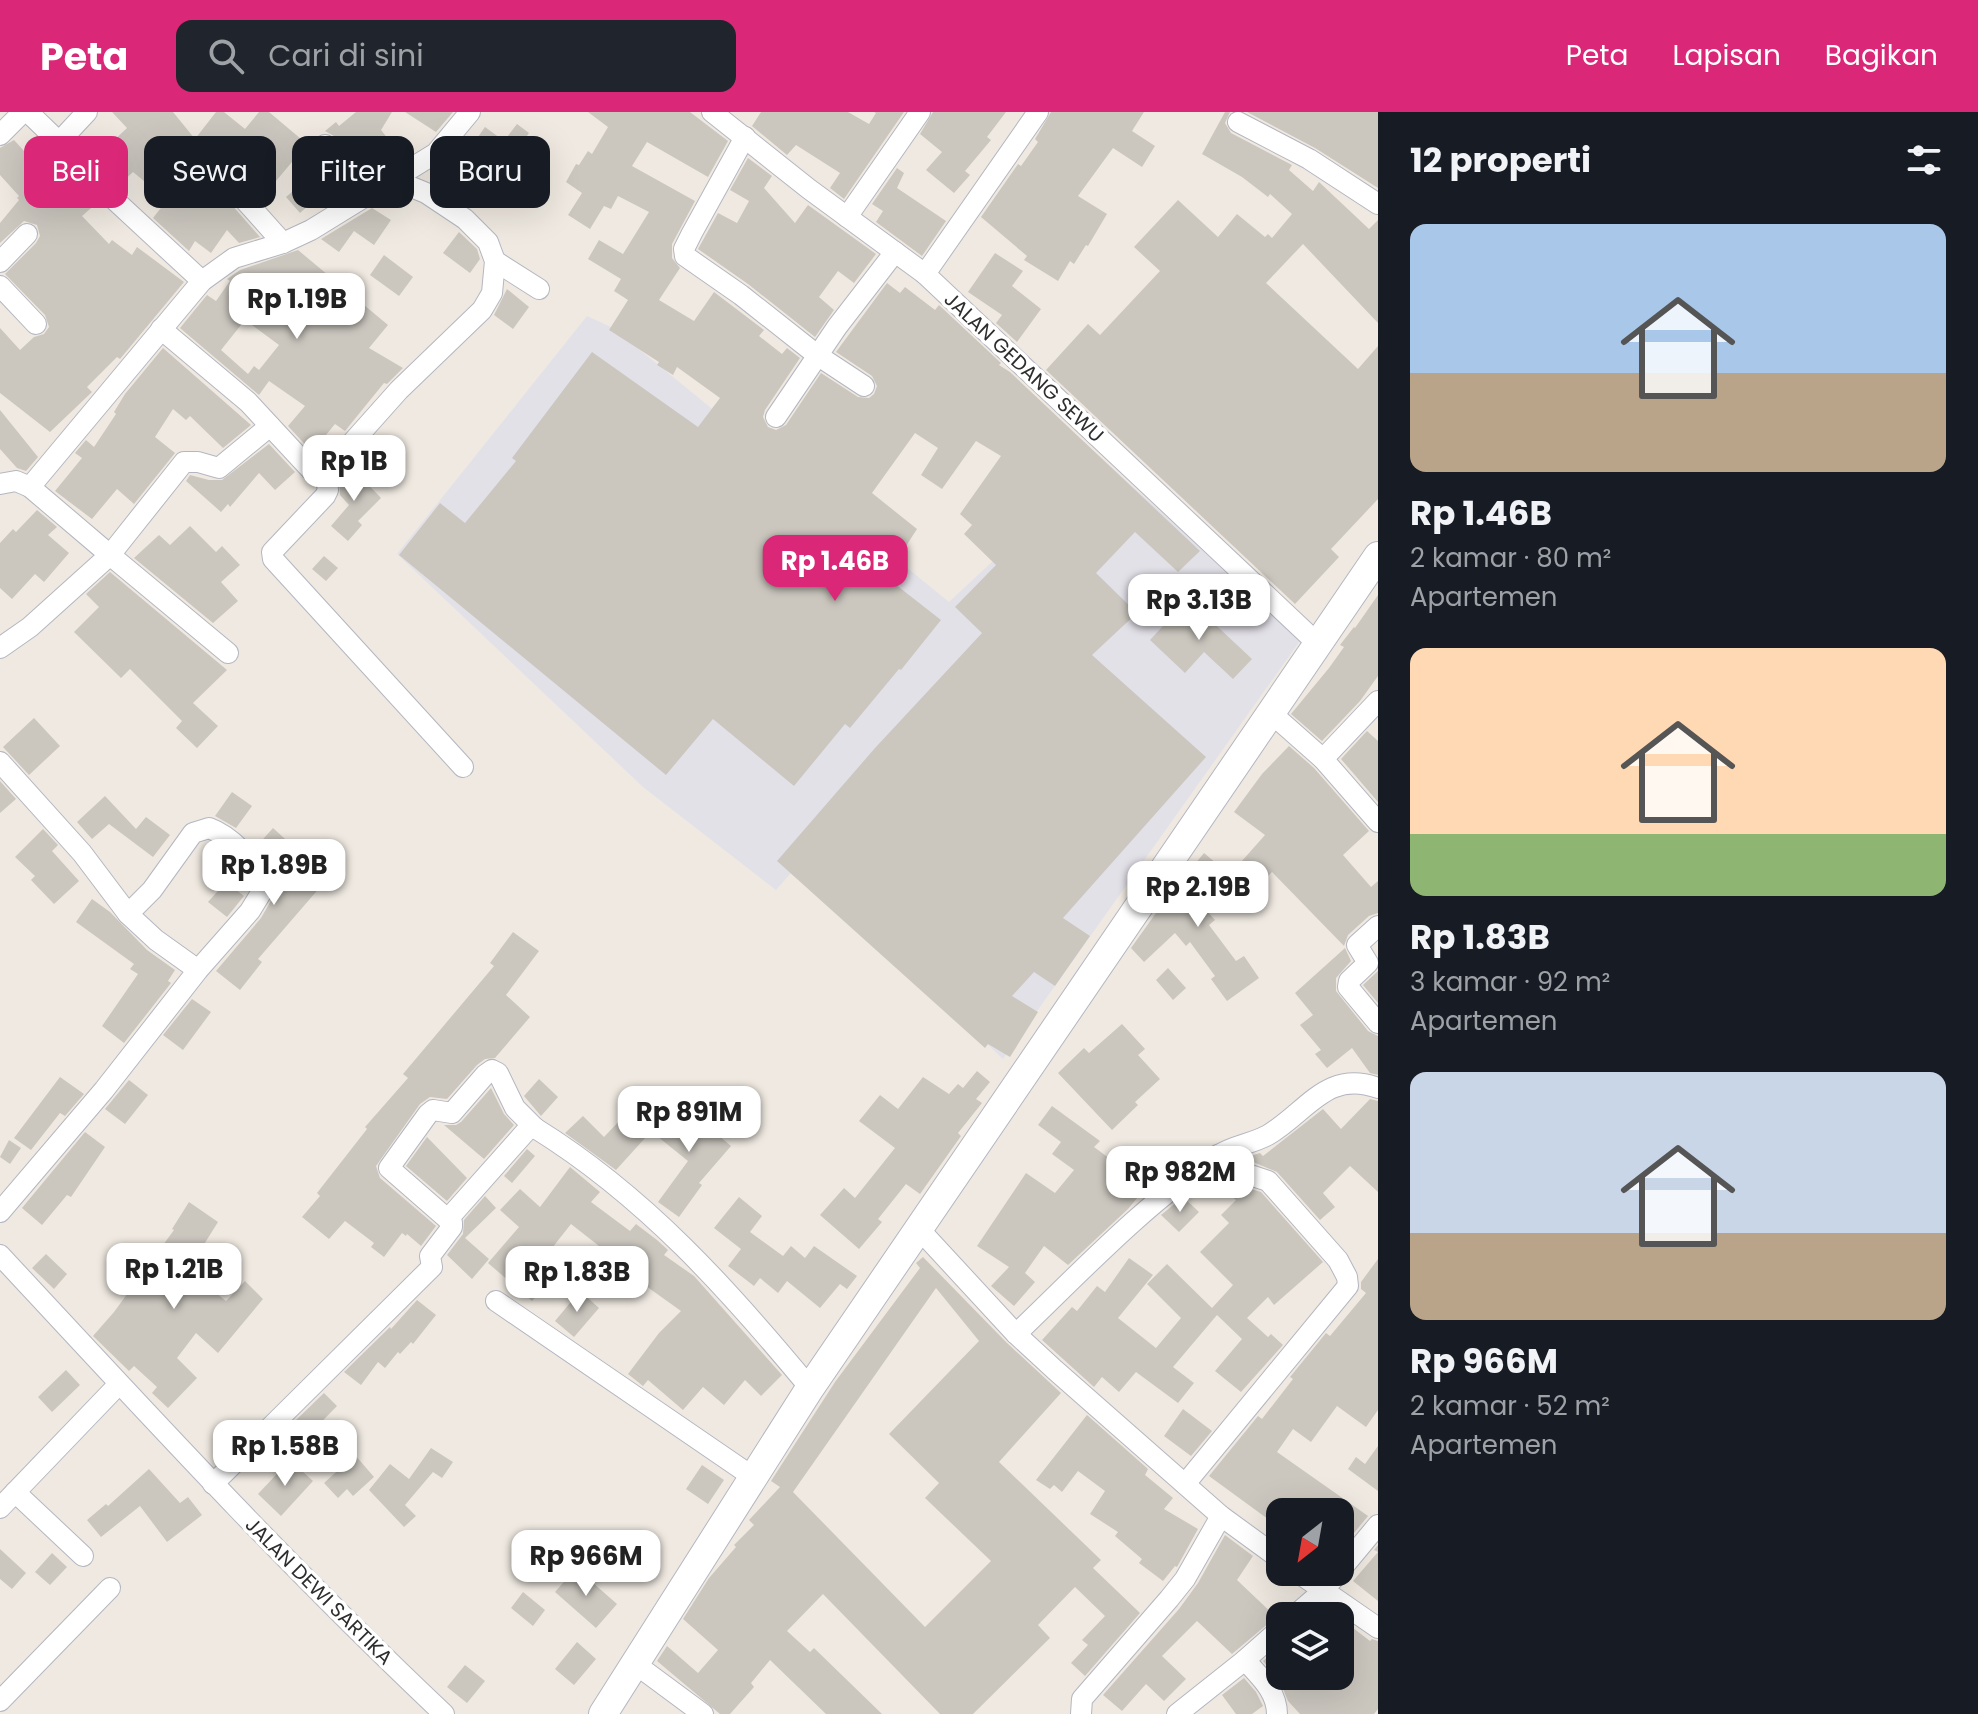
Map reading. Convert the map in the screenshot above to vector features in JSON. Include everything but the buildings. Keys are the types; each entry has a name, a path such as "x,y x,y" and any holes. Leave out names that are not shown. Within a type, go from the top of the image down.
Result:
{"main road":[{"path":"603,1714 810,1388 1378,556"}],"street":[{"path":"0,135 25,112 52,136"},
{"path":"65,136 87,112"},
{"path":"414,166 436,153 470,112"},
{"name":"JALAN GEDANG SEWU","path":"712,112 925,274 1318,644"},
{"path":"847,217 920,112"},
{"path":"925,274 1038,112"},
{"path":"1238,122 1309,159 1378,204"},
{"path":"745,137 684,253 817,355 864,386"},
{"path":"325,473 399,390 482,310 492,293 495,261 488,242 465,219 414,188"},
{"path":"123,208 202,281"},
{"path":"252,208 283,243"},
{"path":"30,487 202,281 234,258 283,243 346,208"},
{"path":"0,262 27,234"},
{"path":"776,417 817,355 895,252"},
{"path":"495,261 539,289"},
{"path":"0,286 36,324"},
{"path":"161,329 248,402 311,470 325,473"},
{"path":"0,648 30,627 110,555 184,462 219,468 270,426"},
{"path":"325,473 328,490 325,496 272,552 273,559 463,767"},
{"path":"0,484 16,481 30,487 228,653"},
{"path":"1323,759 1378,701"},
{"path":"1271,713 1323,759 1378,822"},
{"path":"0,762 82,853 128,914 156,940 198,970"},
{"path":"0,1212 250,911 264,886 258,871 222,834 209,828 195,831 152,890 128,914"},
{"path":"1378,926 1357,945 1368,963 1349,981 1348,987 1378,1023"},
{"path":"213,1484 432,1267 430,1256 452,1223 389,1168 428,1114 433,1110 452,1113 485,1075 494,1070 515,1108 535,1128 619,1189 666,1229 743,1307 810,1388"},
{"path":"1016,1334 1155,1204 1218,1155 1265,1136 1338,1083 1364,1083 1378,1088"},
{"path":"448,1219 528,1129 535,1128"},
{"path":"1185,1484 1348,1286 1338,1260 1268,1181 1241,1172 1218,1155"},
{"path":"919,1229 1016,1334 1221,1516 1266,1549"},
{"name":"JALAN DEWI SARTIKA","path":"0,1255 213,1484 431,1710"},
{"path":"496,1301 753,1477"},
{"path":"0,1508 119,1384"},
{"path":"15,1492 83,1556"},
{"path":"1081,1714 1082,1699 1185,1579 1221,1516"},
{"path":"1310,1602 1378,1525"},
{"path":"1316,1586 1378,1628"},
{"path":"0,1701 110,1588"},
{"path":"1177,1714 1266,1641"},
{"path":"1245,1660 1269,1688 1276,1700 1277,1714"},
{"path":"634,1663 703,1714"}],"shaded area":[{"path":"587,316 613,328 949,602 1102,459 1302,638 1003,1059 798,865 776,890 643,787 397,554"}]}
